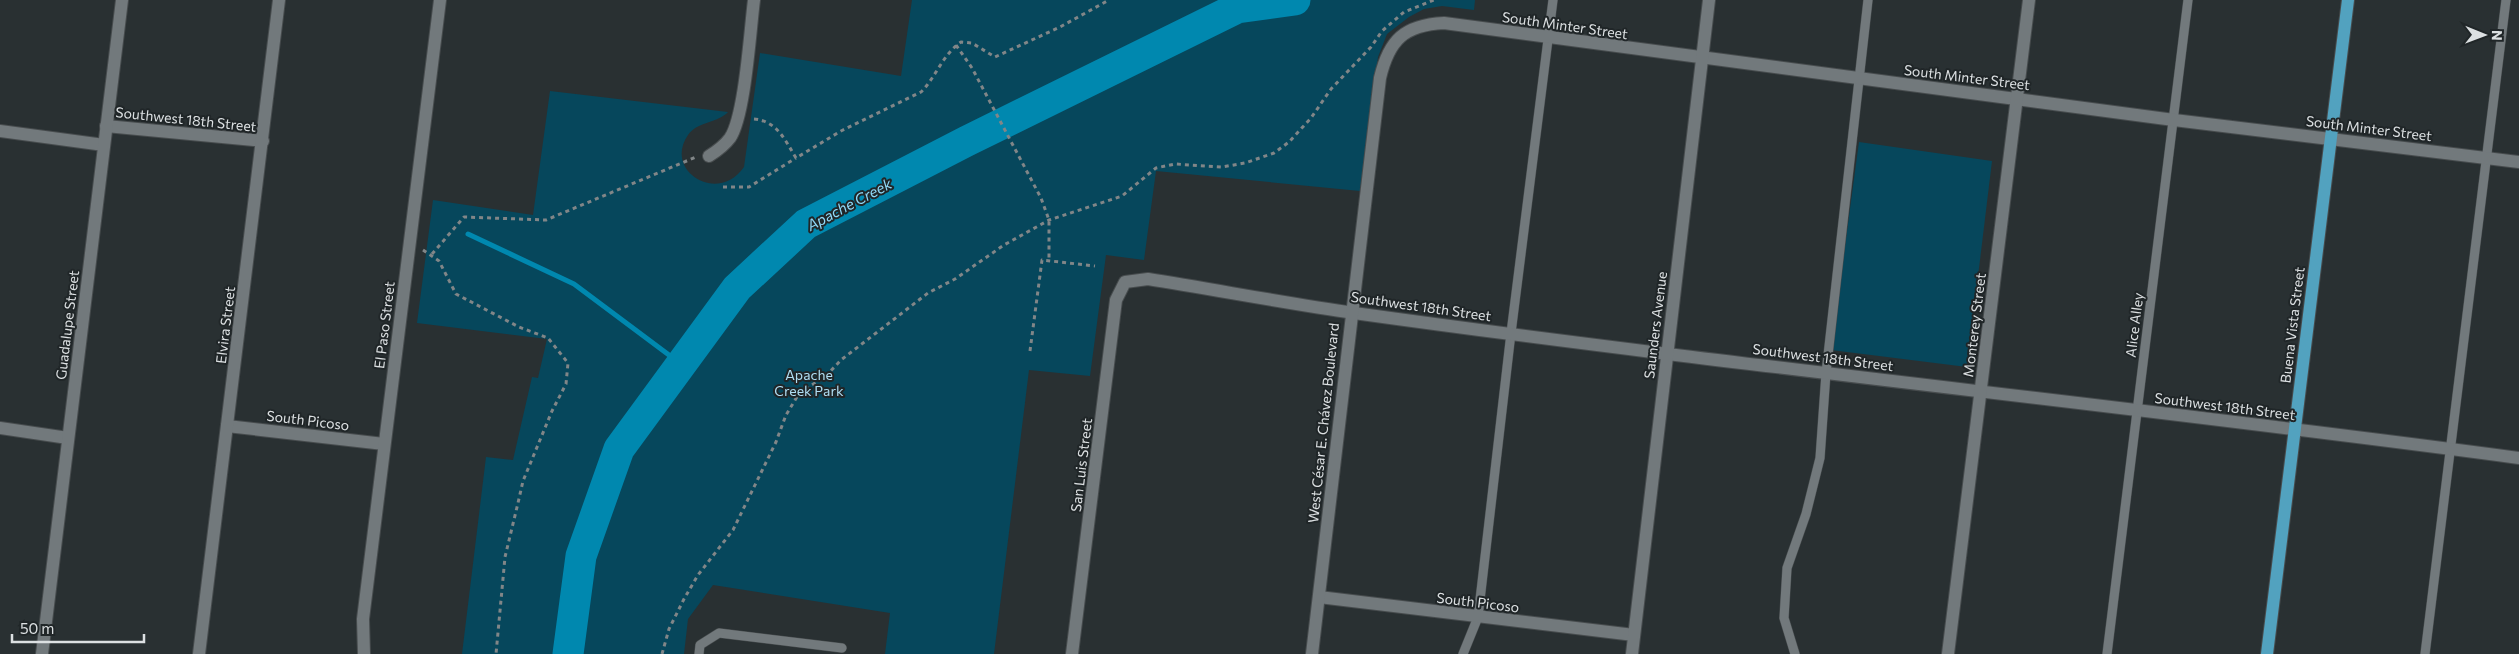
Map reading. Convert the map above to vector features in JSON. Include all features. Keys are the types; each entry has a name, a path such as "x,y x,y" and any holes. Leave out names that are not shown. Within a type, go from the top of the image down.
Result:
{"main road":[{"name":"Buena Vista Street","path":"2267,654 2348,0"}],"street":[{"name":"Guadalupe Street","path":"42,654 122,0"},
{"name":"Elvira Street","path":"199,654 280,0"},
{"name":"El Paso Street","path":"364,654 363,619 440,0"},
{"path":"709,156 722,148 731,137 739,118 754,0"},
{"name":"Saunders Avenue","path":"1632,654 1709,0"},
{"name":"Monterey Street","path":"1948,654 2029,0"},
{"name":"South Minter Street","path":"1412,28 1427,24 1444,23 1702,59 2519,162"},
{"name":"West César E. Chávez Boulevard","path":"1312,654 1351,312 1384,59 1398,38 1412,28"},
{"name":"Southwest 18th Street","path":"106,126 262,141"},
{"path":"0,131 104,145"},
{"name":"Southwest 18th Street","path":"1125,282 1148,279 1351,312 1667,354 1981,390 2519,458"},
{"name":"San Luis Street","path":"1072,654 1116,300 1125,282"},
{"name":"South Picoso","path":"227,426 384,444"},
{"path":"0,428 68,438"},
{"name":"South Picoso","path":"1318,597 1634,636"}],"lane":[{"path":"1462,654 1478,617 1511,333 1553,0"},
{"path":"1796,654 1784,618 1787,568 1806,514 1820,458 1826,373 1868,0"},
{"name":"Alice Alley","path":"2107,654 2188,0"},
{"path":"2425,654 2506,0"},
{"path":"699,654 700,645 719,633 842,648"}],"path":[{"path":"723,187 749,187 841,131 921,92 956,45 961,42 972,43 995,57 1060,27 1109,0"},
{"path":"662,654 668,629 684,598 698,574 733,530 776,442 786,415 800,392 825,376 841,360 928,293 969,271 1004,245 1049,220 1122,196 1156,168 1175,164 1222,167 1245,163 1274,153 1289,142 1311,118 1331,90 1371,47 1382,31 1404,12 1434,0"},
{"path":"956,45 972,68 1041,198 1049,220 1049,261"},
{"path":"754,118 769,122 780,133 796,158"},
{"path":"432,254 464,217 546,220 693,157 709,156"},
{"path":"409,243 432,254 439,261 456,294 519,327 548,338 568,363 566,384 552,411 523,480 506,557 496,654"},
{"path":"1030,351 1042,260 1095,266"}],"green space":[{"name":"Apache Creek Park","path":"912,0 1475,0 1474,10 1442,6 1424,9 1409,17 1387,34 1378,57 1360,191 1156,171 1144,260 1106,255 1090,376 1029,370 994,654 885,654 890,613 713,585 688,619 684,654 462,654 486,457 513,460 532,377 538,378 547,339 417,323 433,200 533,215 550,91 728,112 724,116 692,130 682,148 683,161 688,171 697,179 708,183 721,183 733,178 744,167 760,53 901,76"},
{"path":"1859,142 1992,161 1967,367 1831,350"}],"waterway":[{"name":"Apache Creek","path":"568,654 581,556 619,449 737,288 806,224 967,141 1237,8 1295,0"},
{"path":"468,234 574,284 681,364"}]}
